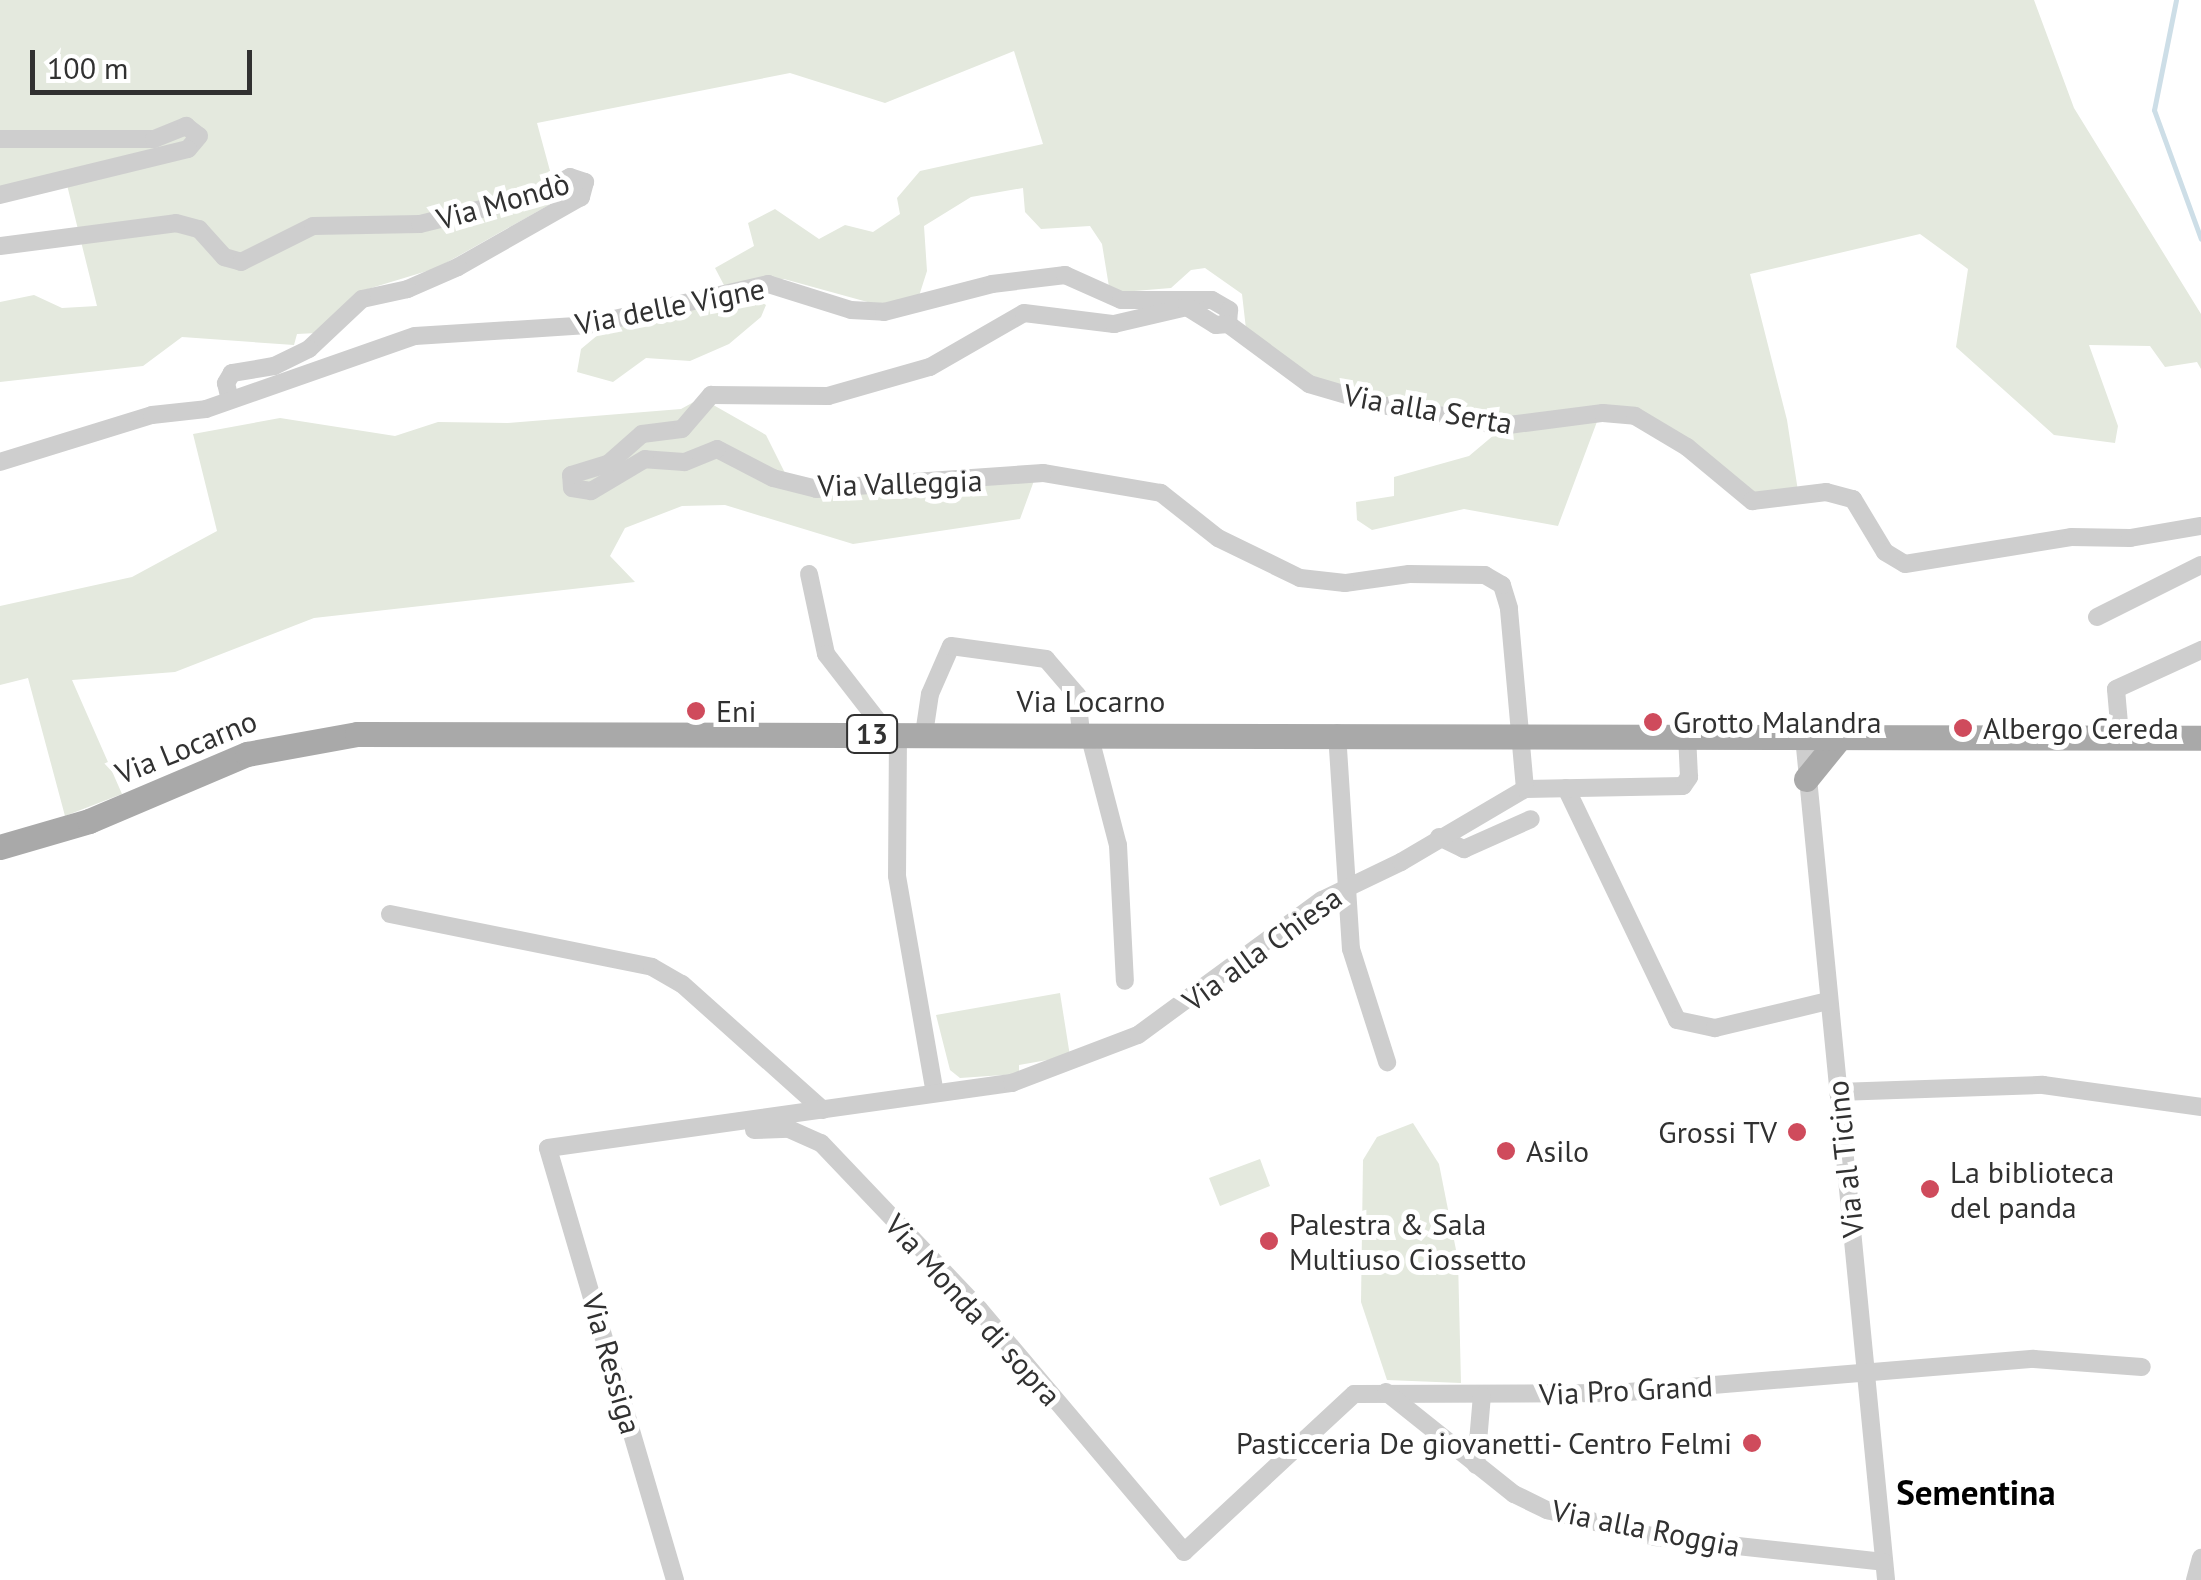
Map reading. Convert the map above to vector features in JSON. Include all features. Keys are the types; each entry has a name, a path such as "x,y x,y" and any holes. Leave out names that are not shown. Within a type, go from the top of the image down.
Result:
{"main road":[{"name":"Via Locarno","path":"0,847 88,821 237,758 320,737 1687,734 2201,738"},
{"path":"1806,779 1842,736"}],"street":[{"path":"0,139 154,139 186,126 199,136 188,149 0,195"},
{"name":"Via Mondò","path":"0,246 176,223 199,229 224,258 241,262 312,226 420,224 532,197 570,177 585,182 582,197 458,267 408,289 362,298 309,349 274,366 232,373 226,383 230,400"},
{"name":"Via delle Vigne","path":"0,462 152,414 230,400 415,336 588,325 768,284 868,312 904,310 992,284 1056,274 1116,299 1166,296"},
{"name":"Via alla Serta","path":"1166,296 1212,300 1229,310 1228,324 1309,384 1381,406 1501,426 1603,413 1635,416 1687,447 1752,501 1826,492 1853,499 1885,552 1905,564 2072,537 2130,538 2201,526"},
{"name":"Via Valleggia","path":"1228,324 1216,325 1187,307 1114,324 1024,312 922,370 828,396 712,395 682,429 642,434 608,464 574,472 570,484 591,491 644,459 684,462 717,449 773,478 817,490 991,480 1030,472 1161,493 1218,538 1300,578 1490,576 1507,599 1518,734"},
{"path":"2097,616 2201,565"},
{"path":"810,574 826,654 903,734"},
{"path":"936,1093 897,876 903,734 930,694 951,646 1053,664 1077,695 1118,845 1125,982"},
{"path":"2120,735 2116,688 2201,650"},
{"path":"1337,734 1344,889 1354,964 1387,1062"},
{"path":"1518,734 1525,788 1625,792 1686,785 1687,734"},
{"name":"Via al Ticino","path":"1804,737 1885,1571"},
{"name":"Via alla Chiesa","path":"548,1148 1026,1080 1113,1049 1344,889 1525,788"},
{"path":"1566,788 1677,1020 1715,1028 1828,1001"},
{"path":"1439,837 1464,849 1531,819"},
{"path":"390,914 652,967 682,984 823,1110"},
{"path":"1838,1092 2043,1084 2201,1106"},
{"name":"Via Monda di sopra","path":"736,1121 741,1129 790,1129 821,1143 979,1309 1184,1552"},
{"name":"Via Ressiga","path":"548,1148 675,1580"},
{"name":"Via Pro Grand","path":"1184,1552 1343,1398 1386,1392 1482,1396 1655,1391 2034,1359 2142,1367"},
{"name":"Via alla Roggia","path":"1386,1392 1476,1465 1536,1506 1654,1536 1885,1571"},
{"path":"1476,1465 1482,1396"},
{"path":"2195,1580 2201,1558"}],"shaded area":[{"path":"0,0 2034,0 2074,108 2201,314 2201,369 2197,362 2165,367 2150,346 2089,345 2118,426 2115,443 2054,435 1956,347 1968,269 1920,234 1750,274 1787,420 1798,491 1750,494 1667,428 1598,419 1558,526 1464,509 1372,530 1357,520 1356,502 1394,496 1394,477 1469,456 1494,435 1494,412 1382,401 1323,385 1246,329 1242,294 1205,268 1191,270 1171,288 1110,293 1102,244 1090,226 1041,229 1025,212 1023,188 971,197 924,226 927,271 919,296 882,306 784,279 725,287 715,268 754,246 748,223 775,209 819,239 845,225 873,232 900,214 897,198 920,171 1043,144 1014,51 885,103 790,73 537,123 556,193 571,184 579,188 437,268 358,292 317,333 297,334 294,345 182,337 143,366 0,382 0,302 34,295 62,308 97,306 67,185 0,197"},
{"path":"753,297 766,305 761,317 729,344 690,361 646,358 613,382 577,372 581,349 605,329"},
{"path":"701,398 766,435 794,491 1035,478 1020,519 853,544 725,505 682,506 625,528 610,556 635,582 314,618 175,672 72,680 122,794 65,816 28,678 0,685 0,606 132,577 217,531 193,434 280,418 395,436 438,422 508,423 681,409"},
{"path":"1060,993 1070,1056 1019,1065 1019,1074 960,1078 950,1070 936,1015"},
{"path":"1413,1123 1439,1164 1458,1260 1461,1383 1387,1380 1361,1302 1363,1160 1377,1137"},
{"path":"1260,1159 1270,1186 1220,1206 1209,1178"}],"waterway":[{"name":"Sementina","path":"2176,0 2154,110 2201,239"}],"place":[{"name":"Eni","path":"696,711"},
{"name":"Grotto Malandra","path":"1653,722"},
{"name":"Albergo Cereda","path":"1963,728"},
{"name":"Grossi TV","path":"1797,1132"},
{"name":"Asilo","path":"1506,1151"},
{"name":"La biblioteca del panda","path":"1930,1189"},
{"name":"Palestra & Sala Multiuso Ciossetto","path":"1269,1241"},
{"name":"Pasticceria De giovanetti- Centro Felmi","path":"1752,1443"}],"district":[{"name":"Sementina","path":"1976,1492"}]}
